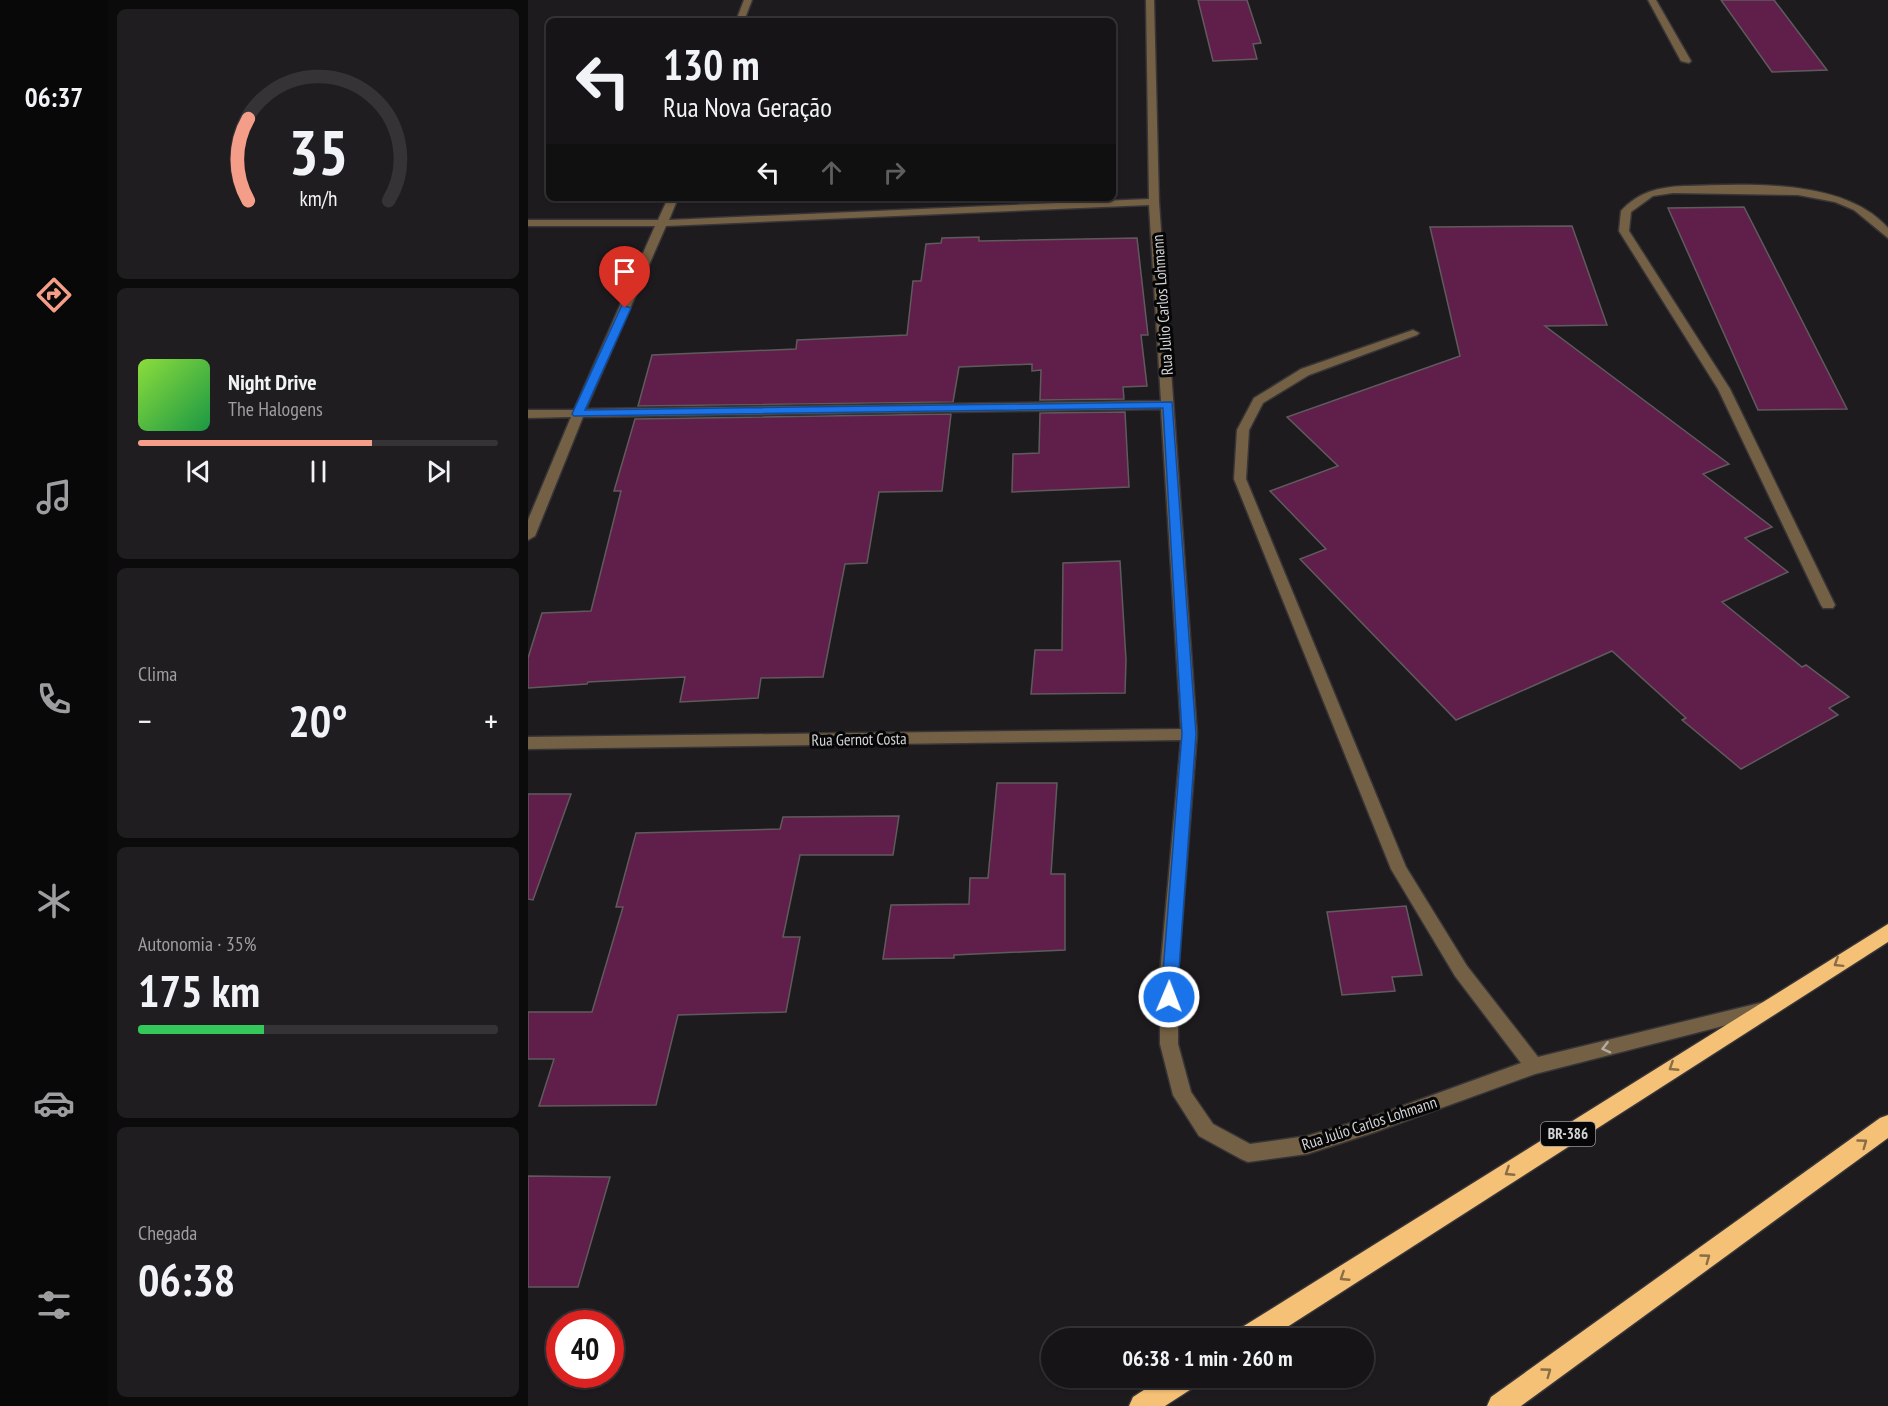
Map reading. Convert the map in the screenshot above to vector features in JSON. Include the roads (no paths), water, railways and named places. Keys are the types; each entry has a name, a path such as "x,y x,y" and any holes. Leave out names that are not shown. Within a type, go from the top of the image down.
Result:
{"highway":[{"name":"BR-386","path":"1264,1328 1888,932"},
{"path":"1500,1406 1888,1125"},
{"path":"1142,1406 1170,1388"}],"street":[{"path":"741,18 748,0"},
{"name":"Rua Julio Carlos Lohmann","path":"1150,0 1154,201 1189,734 1169,973 1169,1044 1182,1095 1206,1130 1248,1153 1307,1145 1375,1124 1534,1066 1765,1008"},
{"path":"1652,0 1686,61"},
{"path":"1828,605 1724,389 1624,231 1626,211 1650,193 1684,188 1792,192 1822,195 1857,208 1879,222 1888,235"},
{"path":"528,536 578,414 672,201"},
{"path":"528,223 663,223 1154,201"},
{"path":"1413,333 1305,372 1258,401 1243,430 1240,479 1399,869 1461,971 1534,1066"},
{"path":"528,414 1168,405"},
{"name":"Rua Gernot Costa","path":"528,743 1189,734"}]}
